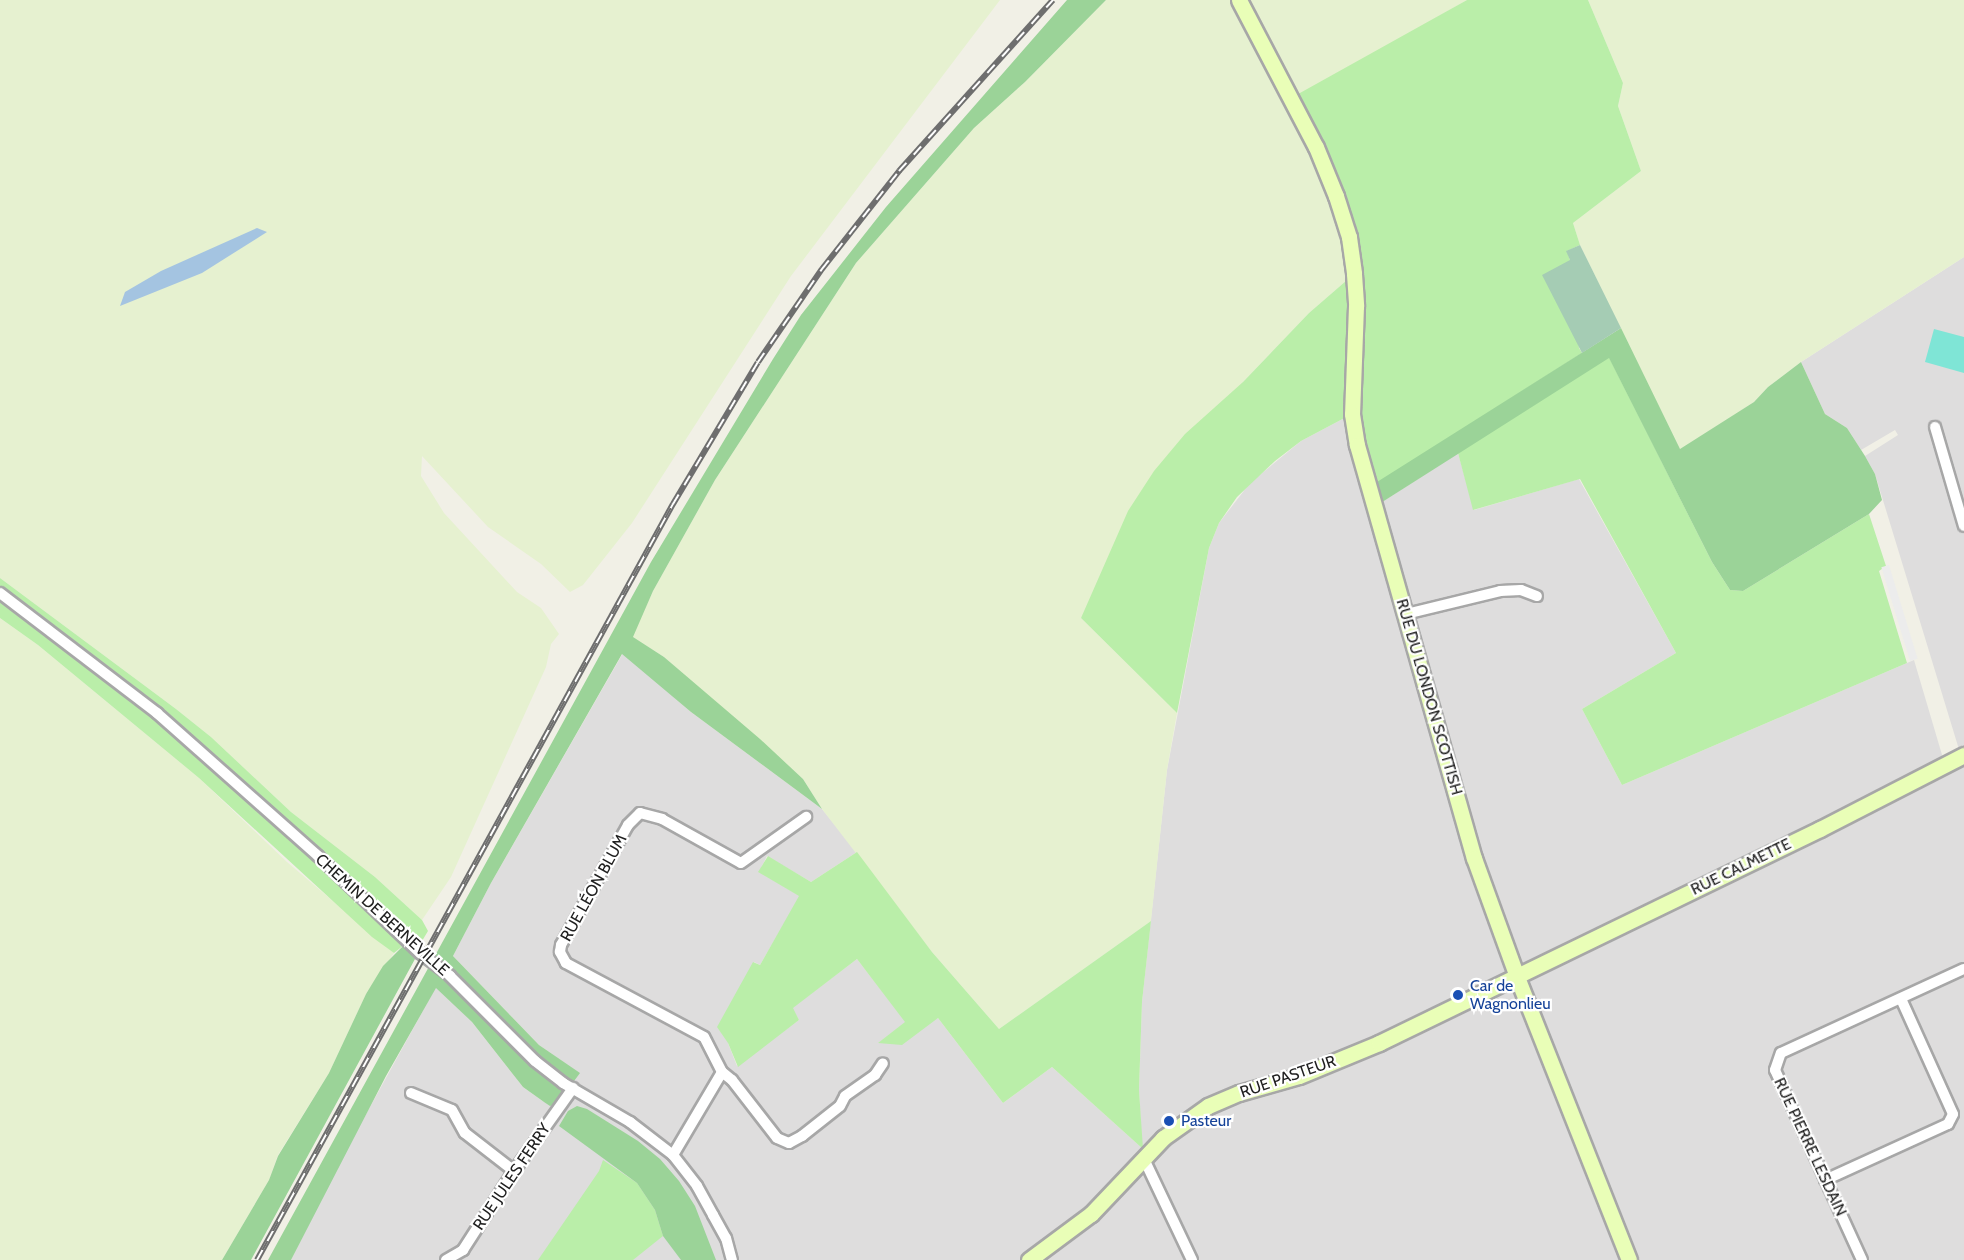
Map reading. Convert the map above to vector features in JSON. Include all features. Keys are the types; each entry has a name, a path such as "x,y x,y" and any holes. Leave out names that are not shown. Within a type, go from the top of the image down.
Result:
{"main road":[{"name":"RUE DU LONDON SCOTTISH","path":"1239,0 1316,147 1349,237 1356,306 1352,414 1357,445 1474,858 1516,977 1629,1260"},
{"name":"RUE CALMETTE","path":"1516,977 1963,758"},
{"name":"RUE PASTEUR","path":"1029,1260 1091,1214 1173,1130 1215,1103 1334,1063 1516,977"}],"street":[{"path":"1935,427 1964,526"},
{"path":"1406,614 1500,591 1521,590 1537,596"},
{"name":"CHEMIN DE BERNEVILLE","path":"0,593 158,713 318,856 414,948 450,976 536,1061 573,1088 630,1122 673,1155 697,1185 726,1238 732,1260"},
{"name":"RUE LÉON BLUM","path":"722,1072 704,1037 566,963 560,952 561,945 628,825 640,813 662,819 741,863 806,817"},
{"name":"RUE PIERRE LESDAIN","path":"1862,1260 1774,1070 1781,1053 1964,969"},
{"path":"1825,1180 1948,1124 1953,1114 1901,999"},
{"path":"673,1155 722,1072 732,1080 777,1138 789,1143 802,1136 840,1106 845,1096 875,1075 883,1064"},
{"name":"RUE JULES FERRY","path":"446,1260 463,1250 514,1171 573,1088"},
{"path":"411,1093 452,1110 465,1133 514,1171"},
{"path":"1144,1158 1192,1260"}],"shaded area":[{"path":"257,228 267,232 202,273 120,306 125,292 161,271"},
{"path":"1964,257 1964,1260 291,1260 337,1167 436,987 472,1022 523,1087 544,1102 579,1073 539,1045 453,956 491,883 623,653 691,712 822,809 857,852 811,882 767,856 759,872 800,896 760,965 754,962 728,1043 737,1066 799,1020 792,1008 857,959 906,1022 879,1043 938,1018 1003,1103 1052,1067 1142,1148 1139,1090 1142,1002 1167,770 1209,548 1219,523 1250,483 1301,441 1352,414 1376,506 1458,453 1474,510 1579,479 1676,653 1582,709 1622,785 1914,660 1945,765 1961,756 1875,474 1865,456 1898,435 1895,430 1861,450 1847,428 1825,414 1801,362"},
{"path":"1934,329 1964,337 1964,373 1925,362"},
{"path":"1889,565 1918,659 1910,661 1881,567"}],"green space":[{"path":"0,0 1000,0 791,276 632,523 583,585 570,592 541,564 488,527 422,456 421,476 444,513 517,592 541,608 559,634 551,644 546,667 451,877 422,920 375,877 291,812 211,737 0,578"},
{"path":"1067,0 1106,0 1025,82 974,128 856,263 715,480 653,591 633,637 664,657 760,739 803,779 822,809 691,712 622,654 491,883 453,956 539,1045 580,1073 557,1104 550,1106 523,1087 472,1022 436,988 386,1076 291,1260 268,1260 651,562 773,359 801,315 886,207"},
{"path":"1106,0 1467,0 1434,19 1316,147 1354,274 1309,313 1243,382 1081,618 1177,713 1167,770 1151,921 999,1029 932,952 822,809 803,779 664,657 632,637 653,591 715,480 856,263 974,128 1025,82"},
{"path":"1467,0 1588,0 1623,83 1618,106 1641,171 1573,223 1580,245 1567,251 1570,260 1579,348 1582,353 1370,488 1352,414 1301,441 1275,461 1237,497 1219,523 1209,548 1177,713 1081,618 1128,511 1154,471 1185,434 1243,382 1309,313 1354,274 1349,237 1291,98"},
{"path":"1588,0 1964,0 1964,257 1801,362 1768,387 1754,402 1680,450 1580,245 1573,223 1641,171 1618,106 1623,83"},
{"path":"1580,245 1621,328 1582,353 1542,275 1570,260 1566,251"},
{"path":"1621,328 1680,449 1754,402 1768,387 1801,362 1825,414 1847,428 1865,456 1875,474 1882,500 1869,514 1743,591 1730,590 1712,562 1609,358 1376,506 1370,488 1377,482"},
{"path":"1609,357 1712,562 1730,590 1743,591 1869,514 1886,566 1879,571 1907,663 1622,785 1582,709 1676,653 1580,479 1473,510 1458,453"},
{"path":"0,578 211,737 291,812 375,877 422,920 428,931 413,956 404,945 394,953 372,937 199,778 38,645 0,618"},
{"path":"0,618 38,645 199,778 287,862 394,953 366,994 329,1073 278,1155 269,1180 222,1260 0,1260"},
{"path":"857,852 932,952 999,1029 1151,921 1142,1002 1139,1090 1143,1149 1052,1067 1003,1103 938,1018 902,1045 878,1043 905,1022 857,959 793,1008 799,1020 738,1067 728,1043 717,1027 753,962 760,965 799,896 758,872 768,856 811,882"},
{"path":"404,945 415,959 251,1260 222,1260 269,1180 278,1156 329,1073 366,994 383,966"},
{"path":"577,1106 587,1109 638,1141 660,1159 679,1181 695,1206 716,1260 681,1260 663,1236 655,1210 637,1183 559,1126 568,1111"},
{"path":"603,1160 637,1183 655,1210 663,1236 633,1260 538,1260 599,1171"}],"railway":[{"path":"257,1260 673,504 758,362 822,269 899,171 1053,0"}],"place":[{"name":"Car de Wagnonlieu","path":"1458,995"},
{"name":"Pasteur","path":"1169,1121"}]}
